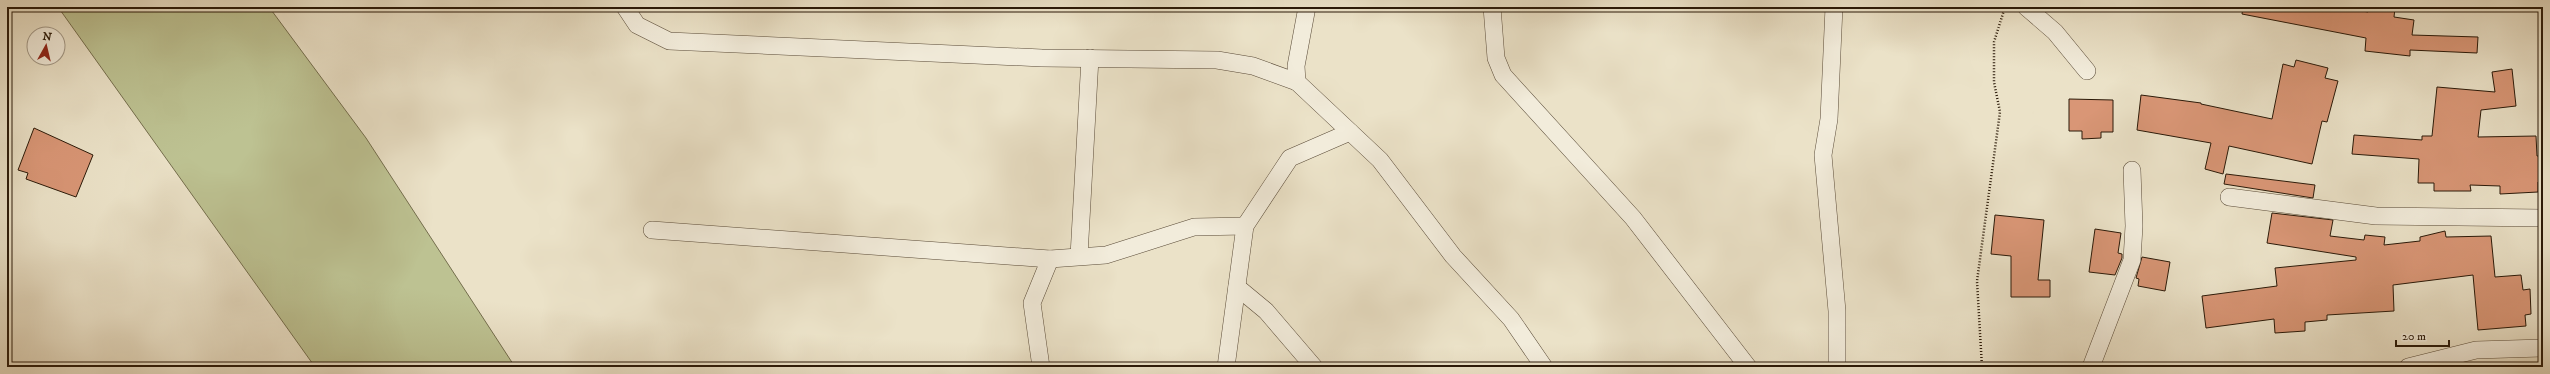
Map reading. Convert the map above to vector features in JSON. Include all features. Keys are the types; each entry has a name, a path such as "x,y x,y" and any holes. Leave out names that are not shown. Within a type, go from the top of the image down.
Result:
{"street":[{"path":"624,7 637,25 669,41 1042,58 1217,60 1252,66 1297,82 1380,160 1453,256 1511,319 1544,367"},
{"path":"1297,82 1296,66 1307,7"},
{"path":"1492,7 1496,58 1503,75 1633,218 1748,367"},
{"path":"1834,7 1829,119 1823,155 1837,311 1837,367"},
{"path":"2026,7 2055,32 2087,71"},
{"path":"1079,256 1090,58"},
{"path":"1226,367 1245,226 1290,158 1350,132"},
{"path":"2091,367 2132,260 2134,226 2132,170"},
{"path":"2229,198 2376,216 2543,218"},
{"path":"652,230 1050,259 1106,255 1194,227 1245,226"},
{"path":"1042,367 1032,303 1050,259"},
{"path":"1237,287 1266,311 1314,367"},
{"path":"2408,367 2476,350 2543,348"}],"path":[{"path":"1982,367 1977,281 2000,112 1994,82 1994,42 2005,7"}],"green space":[{"path":"58,7 269,7 366,138 515,367 315,367"}],"building":[{"path":"2243,7 2339,7 2368,12 2368,7 2395,8 2394,17 2414,20 2412,35 2478,37 2477,53 2410,50 2410,56 2365,51 2366,38 2242,14"},
{"path":"2296,60 2328,68 2325,78 2338,81 2327,122 2322,121 2312,164 2229,146 2223,174 2205,169 2211,143 2137,130 2141,95 2201,103 2272,119 2283,64 2294,67"},
{"path":"2512,69 2516,106 2481,110 2478,137 2536,136 2537,156 2543,156 2543,183 2538,182 2538,192 2500,194 2500,186 2470,185 2471,191 2434,191 2434,183 2418,183 2419,159 2352,154 2354,135 2422,140 2422,136 2432,136 2437,87 2495,92 2492,72"},
{"path":"2069,99 2113,100 2113,132 2101,132 2101,138 2082,139 2082,131 2069,131"},
{"path":"34,128 93,155 76,197 26,179 28,173 18,170"},
{"path":"2226,174 2315,185 2313,198 2224,184"},
{"path":"2272,213 2333,220 2330,236 2364,240 2365,235 2385,237 2384,245 2420,241 2420,237 2445,231 2446,237 2491,236 2495,277 2521,275 2523,290 2530,289 2531,314 2525,315 2526,326 2478,330 2473,275 2393,285 2394,311 2327,315 2327,320 2305,322 2305,331 2275,333 2274,319 2206,328 2202,296 2277,286 2275,268 2356,260 2356,257 2267,243"},
{"path":"1995,215 2044,220 2038,280 2050,280 2050,297 2011,297 2011,256 1991,254"},
{"path":"2095,229 2121,233 2118,253 2122,254 2122,258 2115,275 2089,272"},
{"path":"2142,257 2170,262 2165,291 2138,286 2139,279 2136,278"}]}
